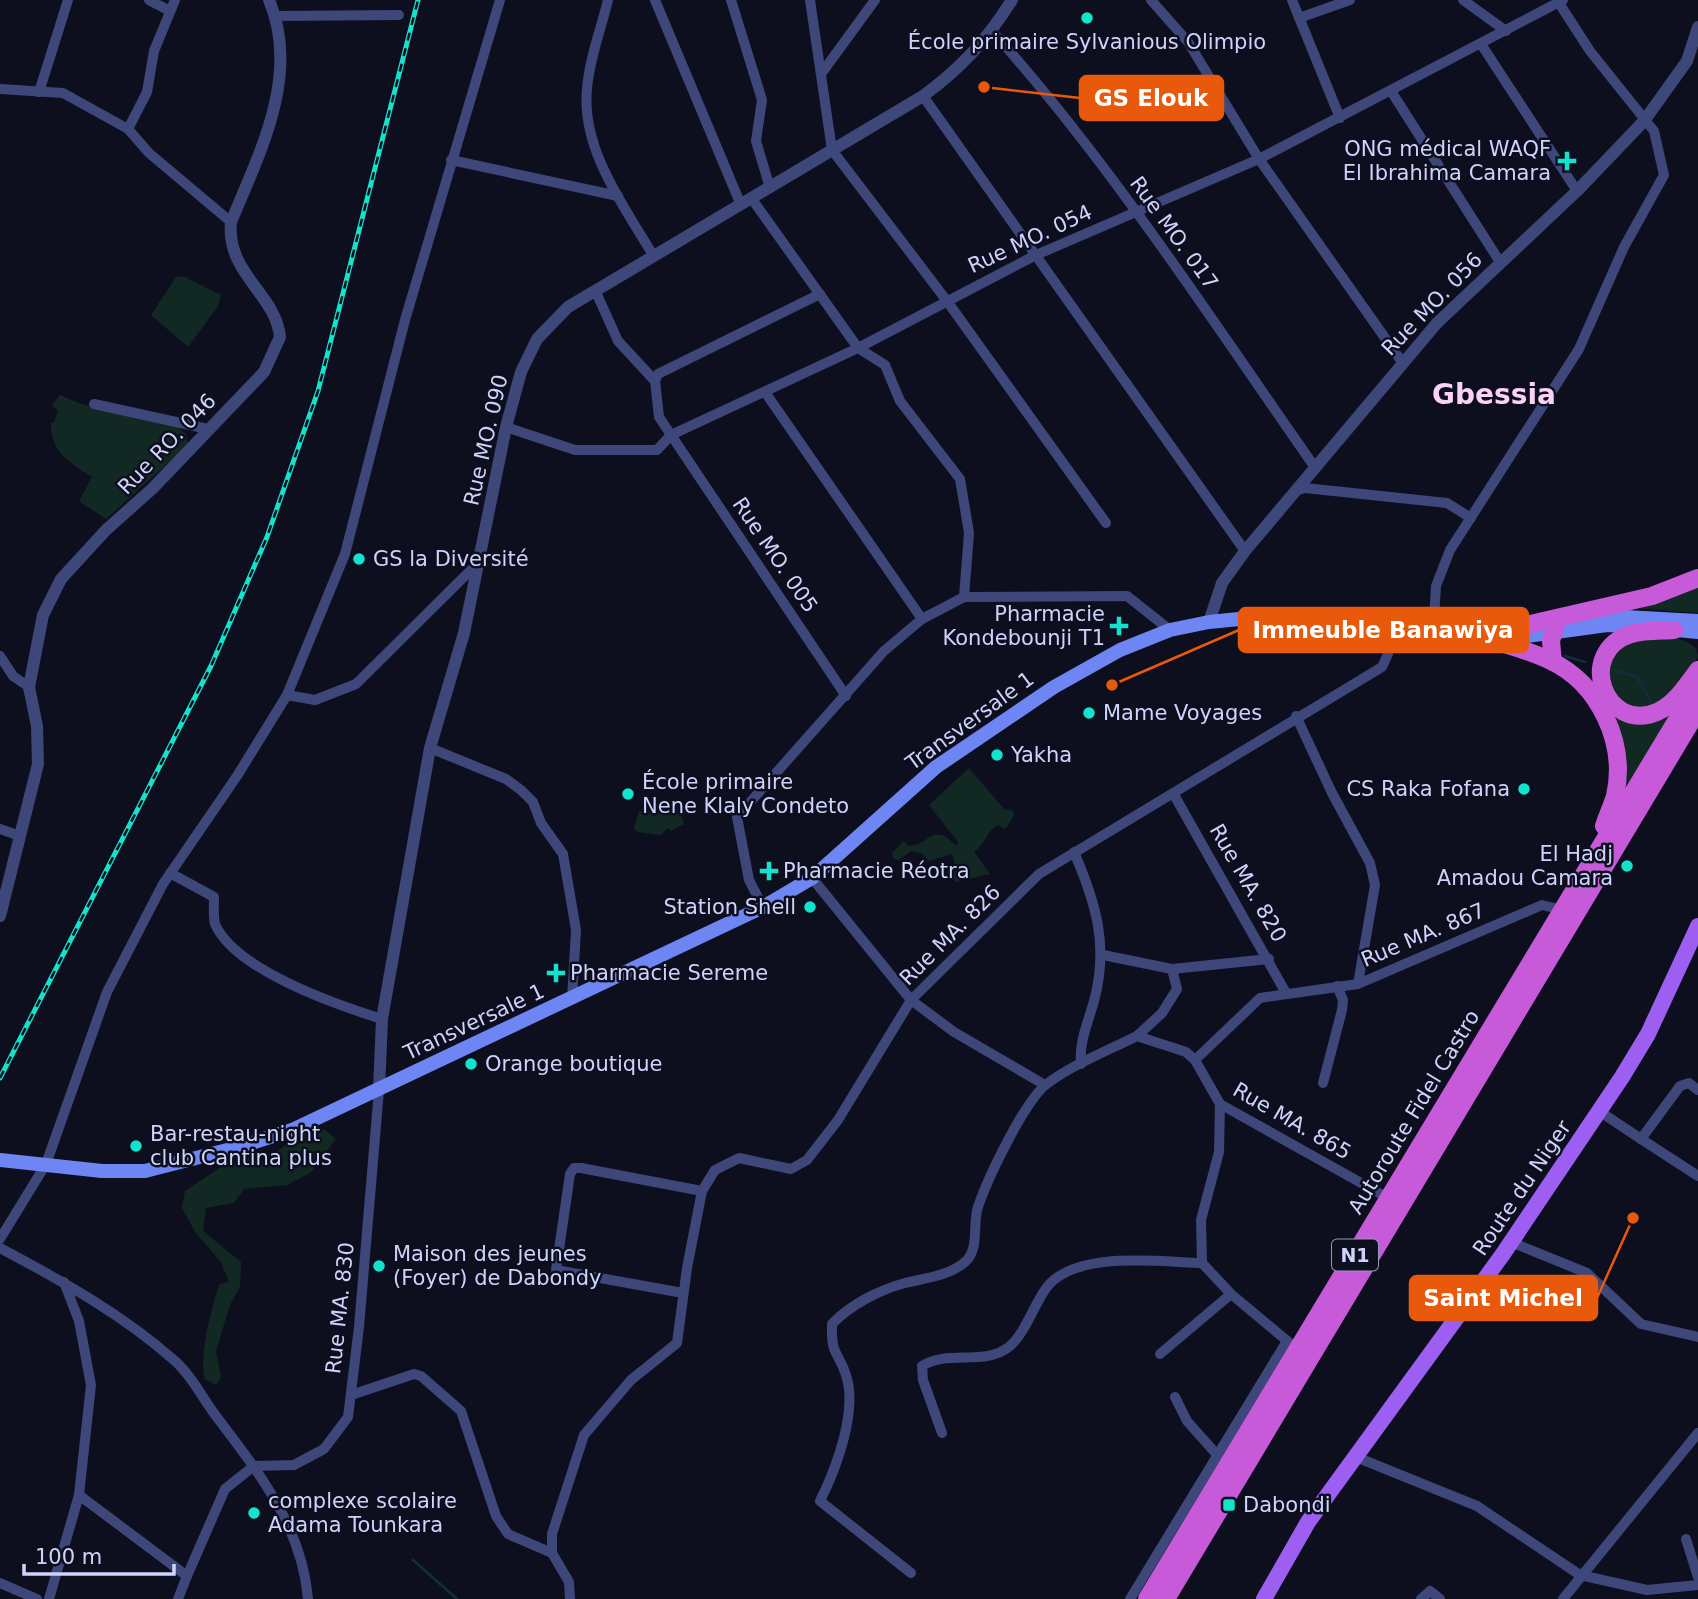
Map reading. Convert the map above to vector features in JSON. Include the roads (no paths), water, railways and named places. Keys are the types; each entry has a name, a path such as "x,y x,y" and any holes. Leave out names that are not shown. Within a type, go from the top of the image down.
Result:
{"highway":[{"path":"1500,636 1652,596 1698,578"},
{"path":"1553,662 1555,627"},
{"path":"1674,630 1633,634 1613,644 1602,662 1601,670 1601,681 1610,700 1625,712 1634,715 1659,711 1671,703 1698,670"},
{"path":"1500,636 1553,662 1579,681 1596,700 1614,734 1615,796 1590,866"},
{"name":"Autoroute Fidel Castro","path":"1147,1599 1293,1345 1388,1198 1698,685"},
{"name":"Autoroute Fidel Castro","path":"1166,1599 1698,710"}],"main road":[{"name":"Transversale 1","path":"0,1160 102,1171 145,1171 199,1159 292,1130 763,907 812,877 936,768 1054,687 1120,650 1170,630 1249,618 1433,636 1500,636 1607,616 1698,628"},
{"name":"Transversale 1","path":"1555,627 1606,625 1674,630 1698,628"},
{"name":"Route du Niger","path":"1264,1599 1298,1538 1511,1242 1599,1111 1648,1034 1698,926"}],"street":[{"path":"39,92 68,0"},
{"path":"149,0 170,11"},
{"path":"128,129 147,92 153,51 175,0"},
{"name":"Rue RO. 046","path":"0,916 38,764 37,726 29,687 43,615 61,579 264,372 280,337 275,318 242,272 229,237 231,222 278,98 276,16 269,0"},
{"path":"0,1239 46,1164 107,992 170,873 237,776 286,695 345,554 405,320 500,0"},
{"path":"608,0 587,89 588,129 618,196 653,255"},
{"path":"655,0 747,202 820,294 858,348 884,365 900,401 960,479 968,533 964,597"},
{"path":"731,0 762,100 756,141 770,188"},
{"path":"810,0 832,150 947,301 1106,523"},
{"path":"821,74 875,0"},
{"name":"Rue MO. 090","path":"379,1090 382,1019 430,748 464,633 506,427 521,372 537,340 568,307 923,96 958,70 992,31 1012,0"},
{"path":"1292,0 1340,118"},
{"path":"1299,18 1350,0"},
{"path":"1463,0 1506,31"},
{"path":"1433,636 1439,576 1450,551 1579,349 1624,247 1664,176 1654,131 1590,51 1560,1"},
{"name":"Rue MO. 054","path":"506,427 575,450 657,450 671,435 858,348 1036,255 1259,159 1560,1"},
{"path":"1155,2 1188,42 1259,159 1402,362"},
{"path":"276,16 399,15"},
{"name":"Rue MO. 056","path":"1209,622 1222,583 1245,551 1402,362 1437,323 1577,191 1644,121 1687,61 1698,27"},
{"name":"Rue MO. 017","path":"992,31 1037,80 1136,211 1314,466"},
{"path":"1480,44 1577,191"},
{"path":"0,89 62,93 128,129 149,153 231,222"},
{"path":"1391,91 1500,262"},
{"path":"923,96 1245,551"},
{"path":"451,160 618,196"},
{"path":"595,290 618,341 654,381 658,373 820,294"},
{"name":"Rue MO. 005","path":"654,381 659,417 846,696"},
{"path":"765,392 922,619"},
{"path":"94,404 208,429"},
{"path":"1295,491 1305,488 1447,503 1471,518"},
{"path":"286,695 315,700 356,684 477,564"},
{"path":"763,907 749,880 737,817 884,651 922,619 964,597 1127,596 1170,630"},
{"name":"Rue MA. 826","path":"702,1191 715,1170 739,1158 792,1169 807,1160 838,1120 911,1000 1039,874 1296,716 1382,667 1388,654 1389,632"},
{"path":"0,656 13,676 29,687"},
{"path":"1296,716 1332,793 1370,863 1375,885 1358,984"},
{"path":"430,748 506,779 534,802 541,823 563,854 576,930 572,999"},
{"name":"Rue MA. 820","path":"1173,793 1286,993"},
{"path":"0,829 20,836"},
{"path":"1074,852 1092,894 1103,955 1094,1000 1079,1046 1080,1065"},
{"path":"170,873 214,897 215,923 233,946 264,972 351,1009 382,1019"},
{"path":"812,877 911,1000 954,1032 1045,1085"},
{"name":"Rue MA. 867","path":"1195,1060 1260,998 1358,984 1542,905 1562,910"},
{"path":"1103,955 1172,968 1269,959"},
{"path":"911,1573 820,1501 835,1472 845,1438 848,1392 846,1375 831,1347 832,1324 867,1298 901,1284 951,1271 966,1261 974,1251 976,1211 988,1178 1009,1139 1045,1085 1137,1036 1162,1013 1177,989 1172,968"},
{"path":"1323,1083 1342,1010 1343,1000 1337,986"},
{"path":"1137,1036 1186,1052 1195,1060"},
{"name":"Rue MA. 865","path":"1195,1060 1220,1104 1388,1198"},
{"path":"1641,1139 1680,1086 1689,1083 1698,1090"},
{"name":"Rue MA. 830","path":"254,1466 294,1465 324,1449 348,1417 379,1090"},
{"path":"1130,1599 1293,1345 1231,1294 1202,1263 1201,1220 1219,1152 1220,1104"},
{"path":"1599,1111 1698,1176"},
{"path":"570,1599 569,1582 552,1553 552,1534 584,1435 631,1380 677,1343 683,1293 702,1191 574,1168 570,1174 556,1270 683,1293"},
{"path":"1511,1242 1587,1273 1641,1324 1698,1337"},
{"path":"0,1248 110,1310 177,1363 254,1466 288,1519 301,1553 308,1599"},
{"path":"942,1433 923,1380 922,1366 932,1360 990,1356 1010,1345 1048,1285 1067,1270 1112,1261 1202,1263"},
{"path":"49,1599 79,1495 91,1385 79,1321 64,1282"},
{"path":"1160,1354 1231,1294"},
{"path":"351,1395 414,1374 421,1376 461,1411 496,1516 508,1534 552,1553"},
{"path":"1175,1397 1187,1421 1219,1457"},
{"path":"1563,1599 1698,1433"},
{"path":"1356,1458 1477,1506 1580,1575 1647,1590 1698,1585"},
{"path":"177,1599 225,1489 254,1466"},
{"path":"79,1495 187,1576"},
{"path":"1686,1539 1698,1577"},
{"path":"0,1583 37,1599"},
{"path":"1421,1599 1430,1591 1440,1599"}],"waterway":[{"path":"1565,656 1585,662"},
{"path":"1616,671 1637,677 1652,703"},
{"path":"413,1560 457,1599"}],"railway":[{"path":"0,1078 211,666 267,537 318,391 418,0"}],"place":[{"name":"École primaire Sylvanious Olimpio","path":"1087,18"},
{"name":"GS Elouk","path":"984,87"},
{"name":"ONG médical WAQF El Ibrahima Camara","path":"1567,161"},
{"name":"GS la Diversité","path":"359,559"},
{"name":"Pharmacie Kondebounji T1","path":"1119,626"},
{"name":"Immeuble Banawiya","path":"1112,685"},
{"name":"Mame Voyages","path":"1089,713"},
{"name":"Yakha","path":"997,755"},
{"name":"CS Raka Fofana","path":"1524,789"},
{"name":"École primaire Nene Klaly Condeto","path":"628,794"},
{"name":"El Hadj Amadou Camara","path":"1627,866"},
{"name":"Pharmacie Réotra","path":"769,871"},
{"name":"Station Shell","path":"810,907"},
{"name":"Pharmacie Sereme","path":"556,973"},
{"name":"Orange boutique","path":"471,1064"},
{"name":"Bar-restau-night club Cantina plus","path":"136,1146"},
{"name":"Saint Michel","path":"1633,1218"},
{"name":"Maison des jeunes (Foyer) de Dabondy","path":"379,1266"},
{"name":"Dabondi","path":"1229,1505"},
{"name":"complexe scolaire Adama Tounkara","path":"254,1513"}],"district":[{"name":"Gbessia","path":"1494,394"}]}
